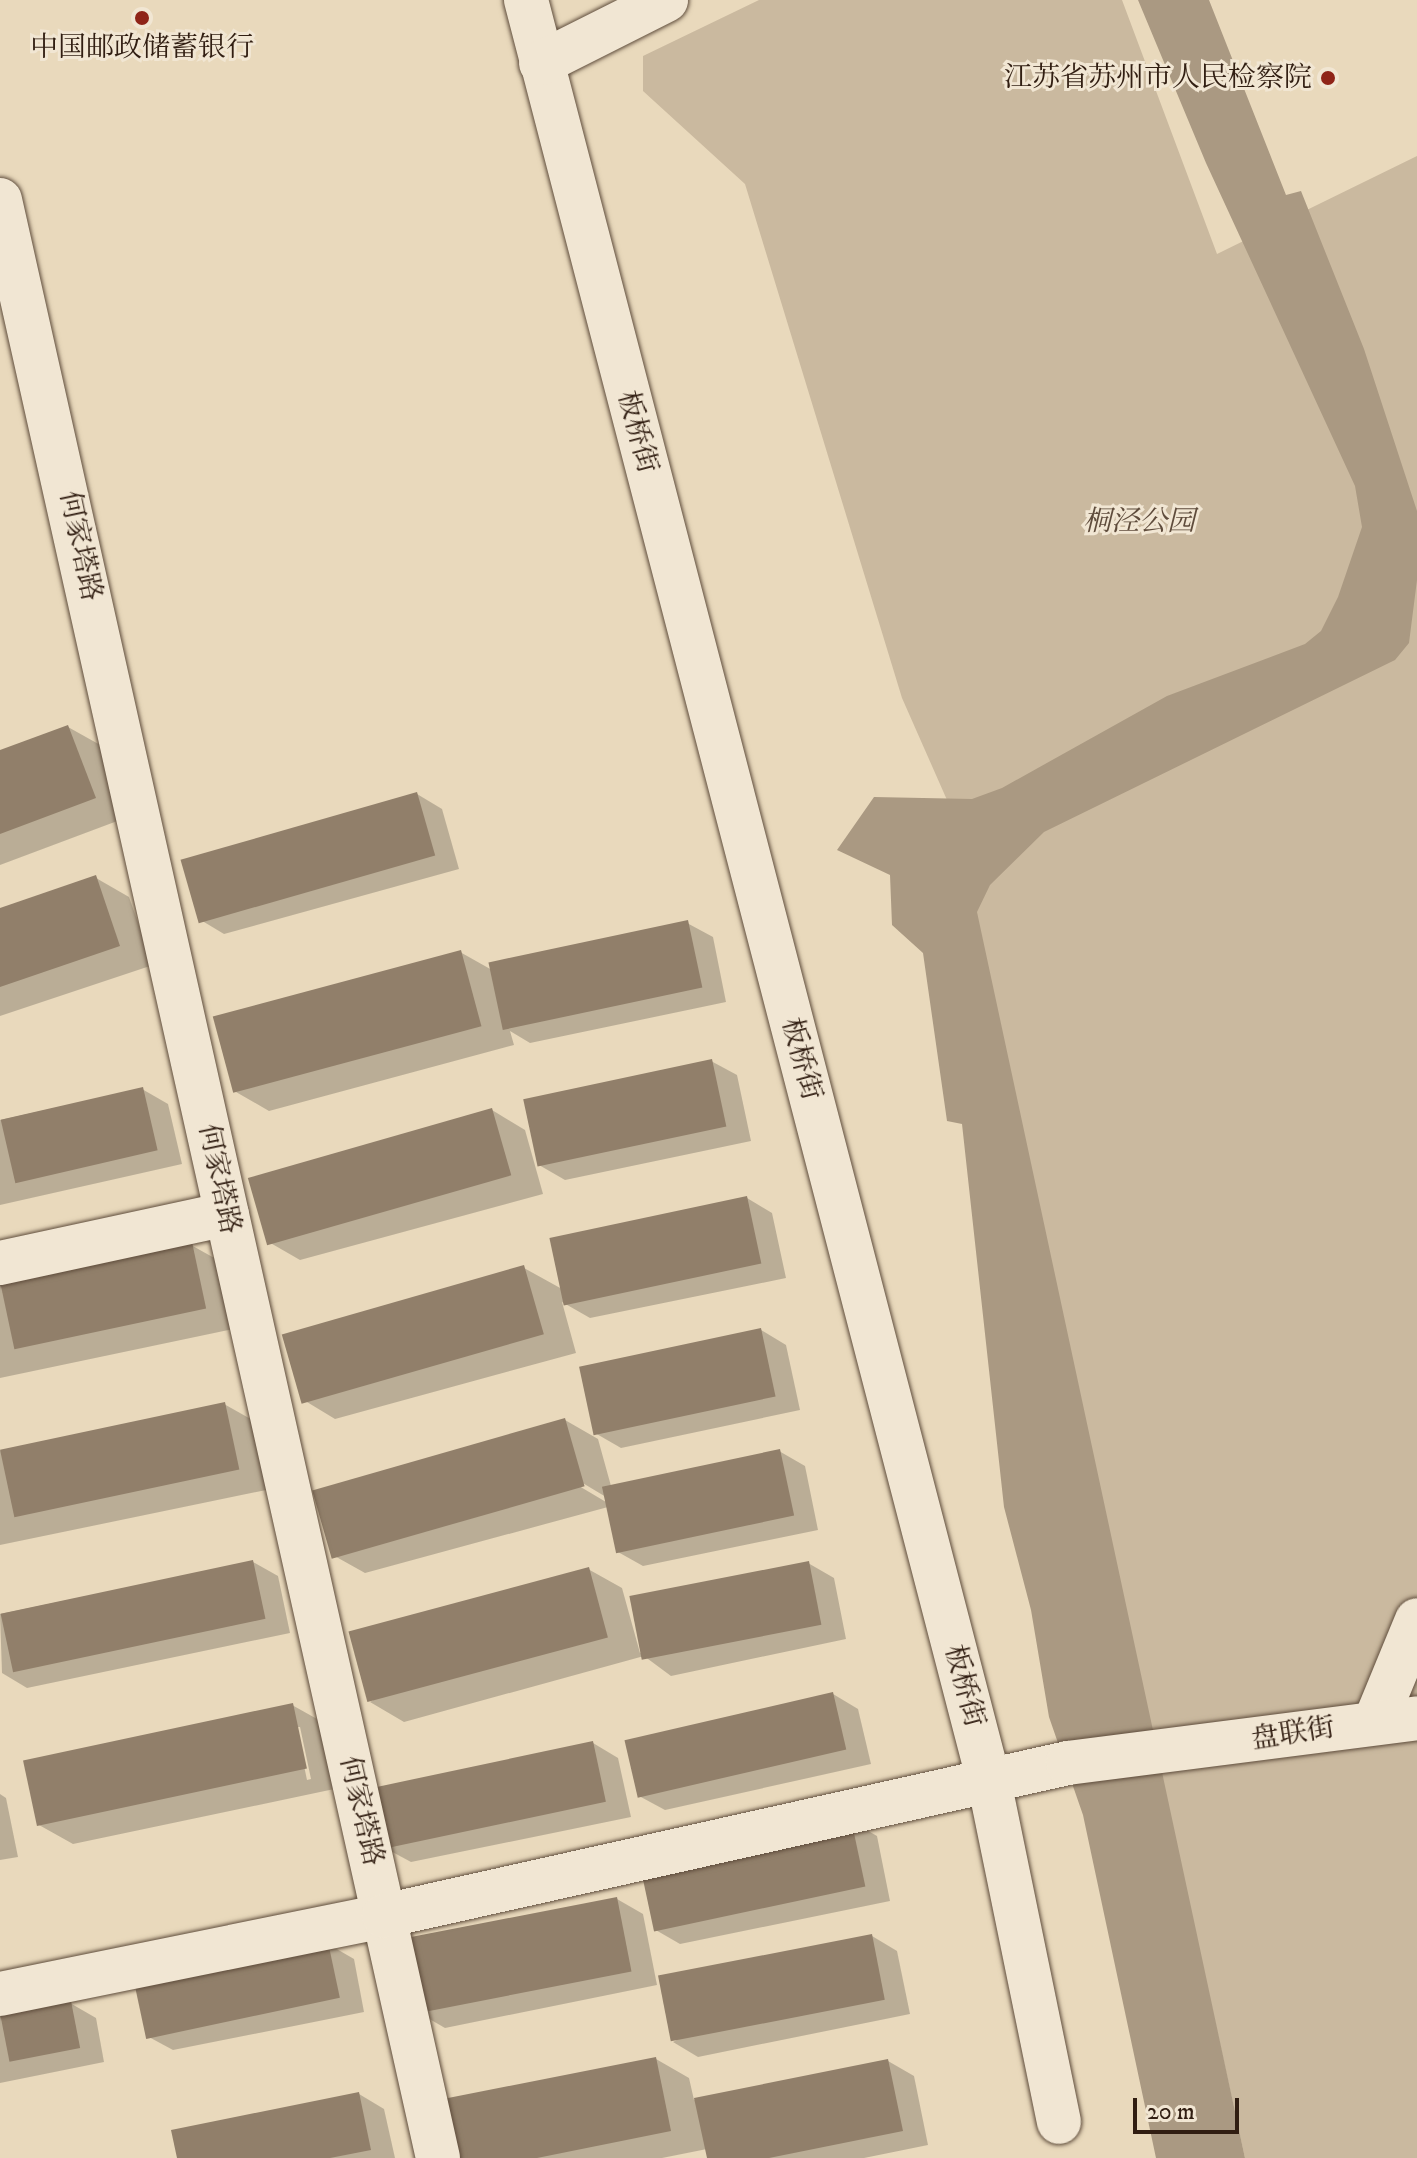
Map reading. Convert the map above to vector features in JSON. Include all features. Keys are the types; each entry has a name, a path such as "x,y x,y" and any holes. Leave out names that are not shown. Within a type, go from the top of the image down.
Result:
{"street":[{"name":"板桥街","path":"526,0 989,1781 1059,2122"},
{"path":"541,63 666,0"},
{"name":"何家塔路","path":"0,200 438,2158"},
{"path":"0,1263 227,1214"},
{"path":"1396,1720 1417,1620"},
{"name":"盘联街","path":"0,1994 384,1916 1068,1763 1170,1753 1396,1720"}],"green space":[{"name":"桐泾公园","path":"759,0 1122,0 1217,254 1417,156 1417,2158 1245,2158 947,800 902,698 745,184 643,91 643,56"}],"shaded area":[{"path":"1138,0 1209,0 1286,195 1301,191 1364,349 1417,511 1417,580 1409,643 1395,660 1044,832 990,885 977,912 1245,2158 1156,2158 1083,1815 1049,1717 1031,1610 1004,1507 962,1124 947,1121 923,953 892,925 890,875 837,850 874,797 972,799 1002,788 1167,696 1305,644 1321,631 1338,597 1362,527 1355,486 1206,163"}],"building":[{"path":"68,725 96,798 0,834 0,750"},
{"path":"417,792 435,855 199,923 181,860"},
{"path":"96,875 120,946 0,987 0,908"},
{"path":"688,920 702,987 503,1030 488,962"},
{"path":"461,950 481,1026 233,1093 213,1017"},
{"path":"712,1059 726,1126 538,1167 523,1099"},
{"path":"143,1087 158,1150 15,1183 1,1120"},
{"path":"492,1108 511,1175 267,1245 248,1178"},
{"path":"747,1196 761,1263 564,1305 549,1238"},
{"path":"192,1242 206,1309 14,1349 0,1283"},
{"path":"524,1265 544,1334 302,1404 282,1334"},
{"path":"761,1328 776,1396 594,1435 579,1367"},
{"path":"225,1402 239,1469 14,1517 0,1450"},
{"path":"565,1418 585,1486 332,1559 312,1490"},
{"path":"780,1449 794,1516 616,1553 602,1487"},
{"path":"253,1560 265,1619 13,1672 1,1614"},
{"path":"809,1561 821,1625 642,1660 629,1596"},
{"path":"589,1567 608,1638 367,1702 348,1631"},
{"path":"833,1692 846,1749 638,1798 624,1740"},
{"path":"293,1703 307,1769 37,1826 23,1760"},
{"path":"593,1741 606,1802 384,1849 371,1788"},
{"path":"851,1819 865,1886 654,1931 640,1864"},
{"path":"617,1897 632,1972 417,2013 402,1939"},
{"path":"872,1934 885,2000 671,2041 658,1976"},
{"path":"328,1942 340,1998 146,2039 134,1983"},
{"path":"71,2001 80,2048 9,2062 0,2015"},
{"path":"656,2057 671,2131 537,2158 450,2158 438,2100"},
{"path":"888,2059 903,2131 769,2158 707,2158 694,2098"},
{"path":"359,2092 371,2150 330,2158 177,2158 171,2130"}],"place":[{"name":"中国邮政储蓄银行","path":"142,18"},
{"name":"江苏省苏州市人民检察院","path":"1328,78"}]}
